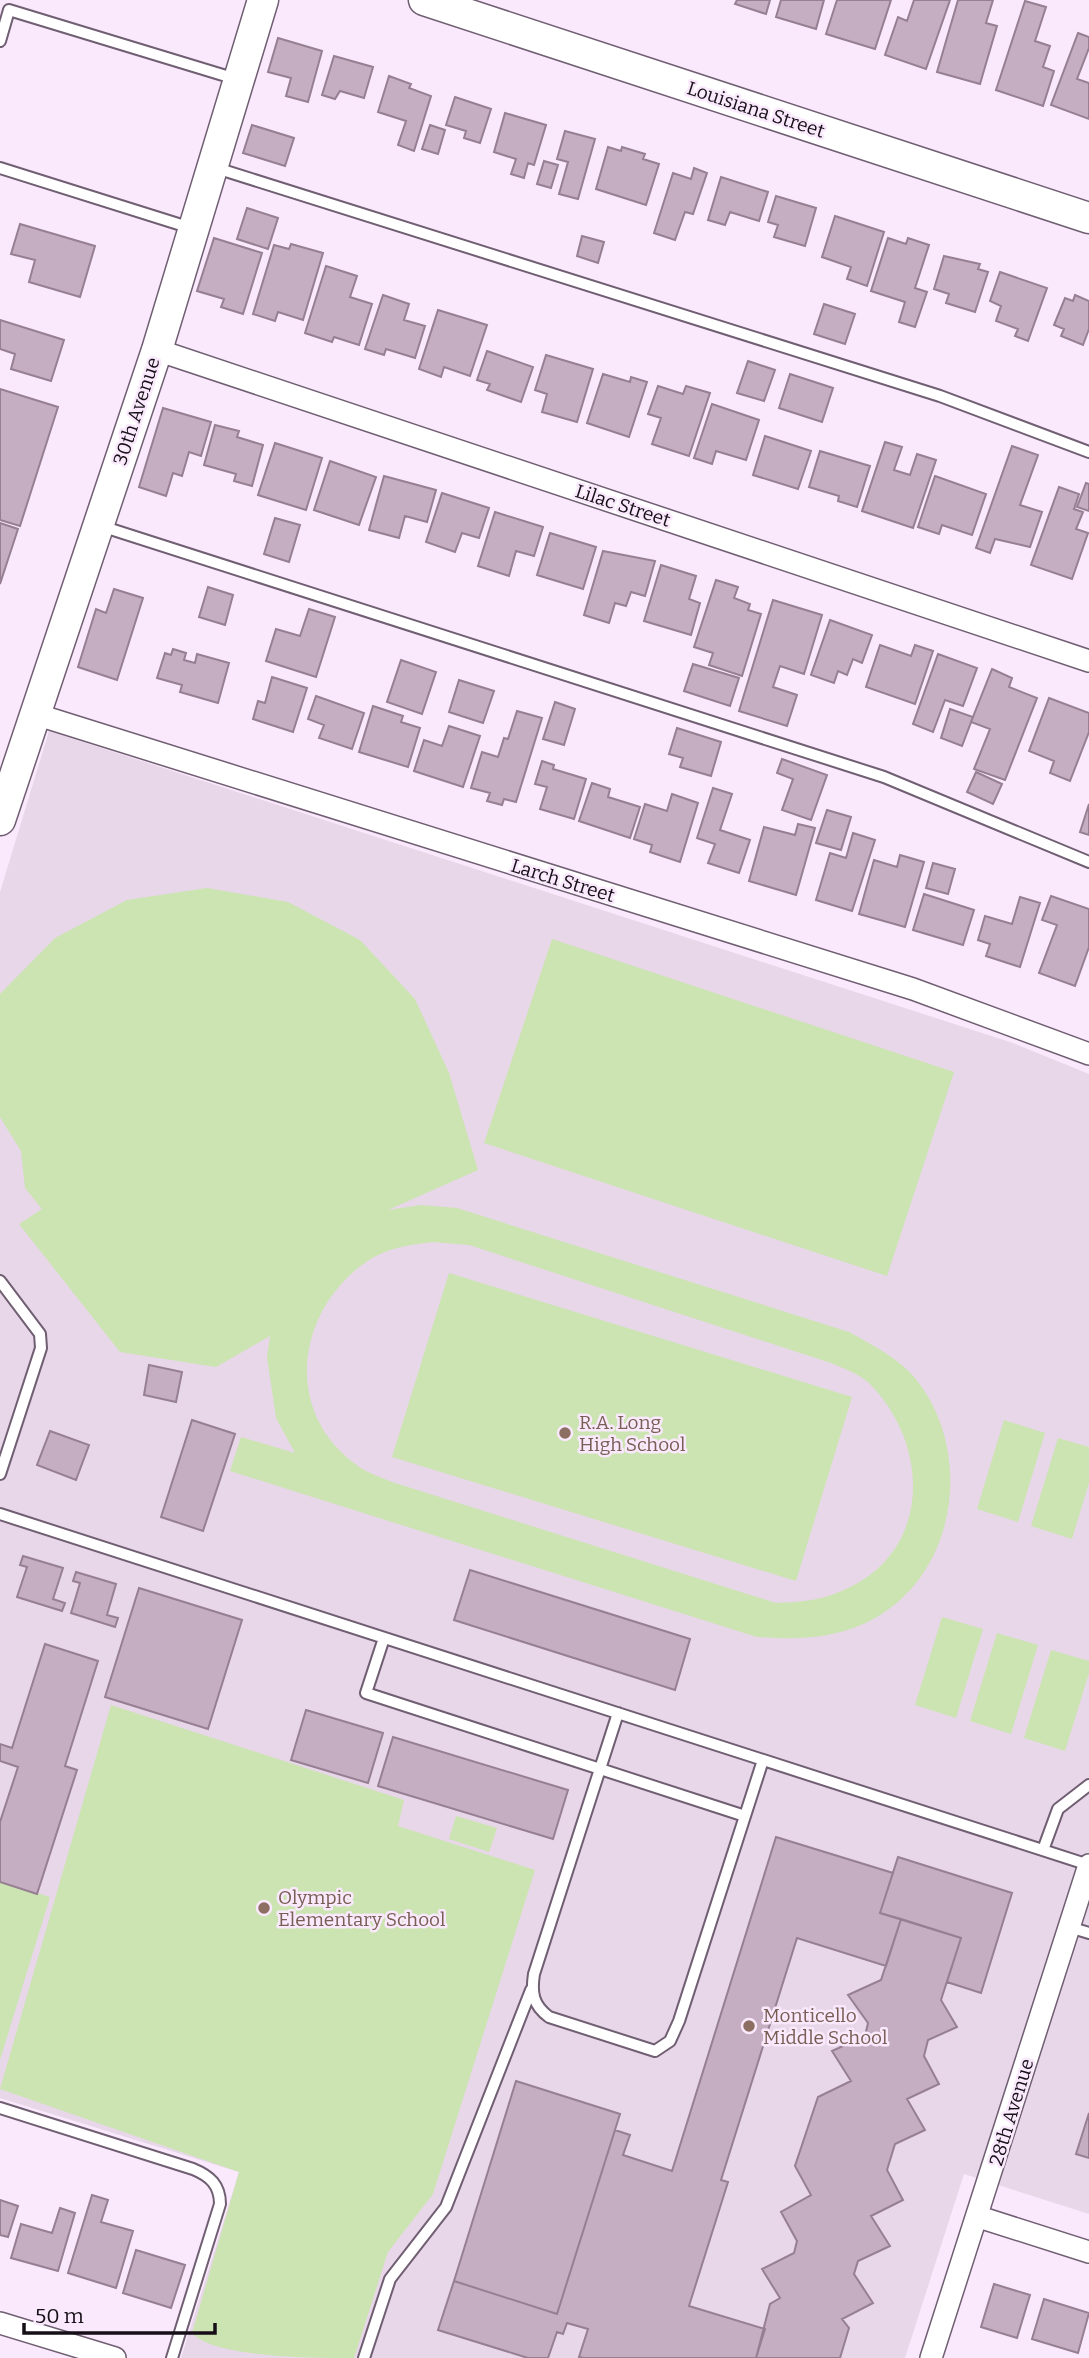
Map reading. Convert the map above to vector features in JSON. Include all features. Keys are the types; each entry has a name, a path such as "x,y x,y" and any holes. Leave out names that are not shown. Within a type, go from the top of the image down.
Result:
{"street":[{"name":"30th Avenue","path":"0,820 157,350 263,0"},
{"name":"Louisiana Street","path":"424,0 1089,218"},
{"name":"Lilac Street","path":"157,350 1089,661"},
{"name":"Larch Street","path":"35,714 913,989 1089,1054"},
{"name":"28th Avenue","path":"931,2358 1079,1930 1089,1865"},
{"path":"979,2217 1089,2252"},
{"path":"0,2323 115,2358"}],"lane":[{"path":"0,41 5,8 239,80"},
{"path":"212,167 940,396 1089,452"},
{"path":"0,168 193,229"},
{"path":"98,525 884,778 1089,862"},
{"path":"0,1281 40,1334 41,1348 0,1474"},
{"path":"0,1514 1089,1865"},
{"path":"384,1638 366,1693 745,1816"},
{"path":"364,2358 390,2279 446,2207 531,1990 618,1713"},
{"path":"531,1990 537,2008 549,2017 655,2051 670,2041 679,2021 763,1760"},
{"path":"1043,1850 1058,1809 1089,1785"},
{"path":"0,2108 208,2175 220,2191 220,2204 172,2358"}],"shaded area":[{"path":"49,731 1013,1043 1089,1074 1089,2214 964,2174 905,2358 181,2358 239,2172 0,2098 0,892"}],"green space":[{"path":"207,888 288,902 360,940 415,999 449,1073 478,1170 388,1210 421,1205 457,1208 849,1332 884,1352 908,1371 933,1407 945,1439 950,1472 948,1506 940,1539 926,1569 905,1596 877,1617 848,1630 803,1638 757,1637 230,1471 241,1437 295,1453 276,1418 267,1357 270,1336 216,1367 120,1352 19,1224 42,1209 25,1188 21,1151 0,1117 0,994 55,938 127,900","holes":["432,1242 469,1245 831,1363 865,1380 890,1409 904,1437 912,1467 912,1498 906,1527 892,1553 870,1575 839,1592 816,1599 776,1603 392,1482 358,1466 334,1444 317,1419 309,1391 307,1362 313,1334 325,1307 342,1283 381,1253"]},
{"path":"552,939 954,1072 887,1276 484,1143"},
{"path":"449,1273 852,1397 796,1581 392,1457"},
{"path":"1004,1420 1045,1433 1018,1522 977,1509"},
{"path":"1058,1438 1089,1447 1089,1483 1072,1539 1031,1526"},
{"path":"942,1617 983,1629 956,1718 915,1705"},
{"path":"997,1633 1038,1645 1011,1734 970,1721"},
{"path":"1051,1650 1089,1661 1089,1673 1065,1751 1024,1738"},
{"name":"Olympic Elementary School","path":"111,1705 404,1800 398,1826 535,1870 433,2194 388,2252 354,2358 292,2357 243,2352 204,2341 192,2333 239,2172 0,2089"},
{"path":"456,1816 497,1828 489,1852 449,1839"},
{"path":"0,1882 50,1897 0,2060"}],"building":[{"path":"737,0 770,0 766,14 735,4"},
{"path":"781,0 824,0 816,29 776,17"},
{"path":"837,0 891,0 875,49 826,34"},
{"path":"914,0 950,0 926,69 885,55 898,17 907,21"},
{"path":"958,0 993,0 986,23 997,26 980,84 937,72"},
{"path":"1025,1 1046,7 1035,41 1050,46 1043,67 1054,71 1043,106 996,90"},
{"path":"1078,33 1089,37 1089,48 1077,79 1089,83 1089,119 1051,105"},
{"path":"278,38 322,51 308,102 286,96 291,78 268,72"},
{"path":"334,56 373,67 364,98 340,91 335,99 322,95"},
{"path":"389,76 411,84 409,88 431,96 414,151 398,145 406,121 378,112"},
{"path":"455,97 491,109 480,143 464,138 466,131 446,125"},
{"path":"505,113 546,125 534,165 528,163 524,178 511,174 516,159 494,152"},
{"path":"252,125 294,138 285,166 243,153"},
{"path":"430,125 445,130 438,154 422,149"},
{"path":"565,131 595,139 578,199 559,194 568,162 557,159"},
{"path":"608,147 621,151 622,147 645,154 643,159 659,164 646,205 596,189"},
{"path":"544,161 558,165 551,188 537,184"},
{"path":"694,168 707,173 693,214 685,212 675,240 654,233 673,173 691,179"},
{"path":"721,177 768,192 759,221 730,212 725,225 708,220"},
{"path":"776,196 816,208 805,246 774,237 778,225 768,222"},
{"path":"247,208 278,218 268,249 237,239"},
{"path":"835,216 884,232 867,286 847,279 851,267 822,257"},
{"path":"20,224 95,246 80,297 29,282 35,260 11,254"},
{"path":"582,236 604,242 598,263 577,256"},
{"path":"214,238 262,253 243,314 221,307 224,299 197,291"},
{"path":"888,238 906,244 908,238 929,245 915,288 927,292 915,327 899,322 905,302 871,291"},
{"path":"291,244 323,253 303,320 278,312 275,321 253,314 274,245 289,249"},
{"path":"944,256 980,264 978,269 988,272 975,312 946,303 949,294 934,289"},
{"path":"326,266 357,276 350,297 372,304 359,345 334,337 332,342 305,333"},
{"path":"1000,272 1047,288 1028,341 1015,336 1018,329 996,321 1001,306 990,301"},
{"path":"383,295 409,304 404,320 425,326 415,358 386,349 384,355 365,349"},
{"path":"1075,295 1089,301 1089,329 1083,345 1061,336 1064,329 1054,325 1065,298 1073,301"},
{"path":"824,304 855,314 845,344 814,334"},
{"path":"438,310 487,325 470,376 444,367 441,377 419,369"},
{"path":"0,320 64,340 51,381 11,369 15,354 0,349"},
{"path":"487,351 533,367 521,402 487,390 490,384 477,380"},
{"path":"546,355 593,369 577,422 542,412 547,394 535,390"},
{"path":"748,361 775,370 764,401 737,393"},
{"path":"603,374 630,382 631,377 647,382 629,437 587,423"},
{"path":"790,374 833,388 822,422 779,408"},
{"path":"658,386 683,394 686,386 710,393 689,456 652,444 661,418 648,414"},
{"path":"0,389 58,407 20,526 0,520"},
{"path":"712,404 759,420 746,460 716,451 712,464 694,458"},
{"path":"163,408 211,422 201,456 189,452 182,476 173,473 166,496 139,487"},
{"path":"215,425 239,431 237,437 263,445 252,486 234,481 236,474 204,465"},
{"path":"765,436 811,451 798,489 753,475"},
{"path":"885,442 902,447 894,470 910,475 917,454 936,460 913,528 862,511"},
{"path":"275,443 322,458 306,510 258,495"},
{"path":"1012,446 1038,455 1020,505 1042,512 1030,547 995,539 990,553 976,548"},
{"path":"820,451 870,466 857,507 838,501 839,496 809,487"},
{"path":"330,461 376,477 359,525 314,510"},
{"path":"384,476 436,490 427,522 405,516 399,538 369,530"},
{"path":"935,476 986,494 972,535 942,525 939,534 918,527"},
{"path":"1086,483 1089,484 1089,511 1077,507"},
{"path":"1059,487 1079,494 1074,509 1083,512 1076,529 1088,533 1072,579 1031,565"},
{"path":"442,493 489,508 479,538 462,533 455,552 426,542"},
{"path":"495,512 543,527 534,556 516,551 509,576 478,566"},
{"path":"275,518 300,525 289,562 264,554"},
{"path":"0,523 18,529 0,584"},
{"path":"550,533 596,547 583,589 537,575"},
{"path":"603,551 655,561 645,596 631,592 626,606 615,603 609,623 584,615"},
{"path":"661,565 696,576 689,599 700,603 691,635 644,621"},
{"path":"716,580 738,587 734,598 750,604 748,610 761,614 742,676 709,665 713,653 694,647"},
{"path":"208,587 233,595 225,625 199,617"},
{"path":"114,589 143,598 117,680 78,667 96,609 106,613"},
{"path":"773,600 822,615 804,674 780,666 773,687 797,695 787,726 739,711"},
{"path":"309,609 335,617 316,677 266,661 276,629 300,636"},
{"path":"830,620 872,635 862,663 853,659 847,675 838,671 834,683 811,675"},
{"path":"880,645 911,656 915,645 933,651 915,704 866,687"},
{"path":"173,649 186,653 184,660 195,663 197,654 229,663 218,703 180,692 182,685 157,678 165,653 171,655"},
{"path":"938,654 977,668 963,706 945,700 933,732 913,724"},
{"path":"401,660 436,672 422,714 387,702"},
{"path":"693,664 739,678 730,706 684,691"},
{"path":"992,669 1012,678 1009,687 1037,698 1005,780 974,769 990,729 971,722"},
{"path":"272,677 307,688 293,732 253,719 258,701 265,703"},
{"path":"459,680 494,691 483,723 449,712"},
{"path":"316,696 364,713 352,749 319,738 324,725 308,719"},
{"path":"1049,698 1089,713 1089,732 1070,781 1050,773 1054,761 1029,751"},
{"path":"555,702 575,709 564,745 543,739"},
{"path":"373,706 403,716 401,722 420,728 408,767 359,752"},
{"path":"950,709 973,717 962,746 941,738"},
{"path":"517,711 542,718 516,802 504,799 502,805 487,801 490,793 471,788 482,752 498,757 504,738 508,739"},
{"path":"449,726 480,736 463,787 414,771 424,740 442,746"},
{"path":"677,728 721,742 711,776 680,767 683,758 669,754"},
{"path":"782,759 827,775 811,820 782,810 793,779 777,773"},
{"path":"542,761 554,765 553,769 586,779 574,819 540,809 547,787 535,784"},
{"path":"976,772 1002,784 993,804 967,792"},
{"path":"592,783 610,789 608,797 640,807 630,838 579,821"},
{"path":"713,788 732,794 720,830 750,840 739,873 708,863 715,844 697,838"},
{"path":"672,794 698,803 680,862 650,852 652,845 634,839 645,804 667,811"},
{"path":"1089,804 1089,835 1080,832"},
{"path":"827,810 851,817 841,850 816,843"},
{"path":"798,824 815,828 796,895 749,881 764,827 795,835"},
{"path":"853,833 875,840 852,911 816,900 830,853 846,858"},
{"path":"900,855 924,862 905,927 859,914 874,860 897,867"},
{"path":"933,863 955,869 948,894 926,888"},
{"path":"924,894 974,910 963,945 913,930"},
{"path":"1051,896 1089,909 1089,947 1075,986 1039,973 1057,925 1042,920"},
{"path":"1020,897 1040,903 1020,967 986,956 990,944 978,940 985,916 1012,924"},
{"path":"149,1365 182,1372 176,1402 144,1395"},
{"path":"192,1420 235,1434 203,1531 161,1517"},
{"path":"50,1431 89,1445 76,1480 37,1465"},
{"path":"23,1556 63,1568 53,1599 65,1603 62,1611 17,1597 27,1567 20,1565"},
{"path":"470,1570 690,1639 675,1690 454,1620"},
{"path":"76,1572 116,1584 107,1615 118,1618 115,1627 71,1613 80,1583 73,1581"},
{"path":"139,1588 242,1620 208,1729 105,1697"},
{"path":"45,1644 98,1661 65,1766 77,1770 37,1894 0,1882 0,1822 18,1767 0,1761 0,1744 12,1748"},
{"path":"306,1710 383,1733 368,1783 291,1760"},
{"path":"393,1737 568,1790 553,1839 378,1786"},
{"path":"776,1837 893,1873 880,1913 901,1919 886,1966 797,1938 721,2180 728,2182 689,2306 765,2329 756,2358 584,2358 579,2357 588,2329 567,2323 563,2334 557,2332 548,2358 528,2358 438,2330 454,2281 557,2314 615,2130 630,2135 623,2155 672,2171"},
{"path":"898,1857 1012,1893 981,1993 947,1982 961,1938 880,1913"},
{"path":"901,1919 961,1938 941,2000 957,2027 928,2040 924,2056 939,2084 907,2099 925,2130 895,2144 887,2170 903,2200 871,2216 890,2246 858,2261 854,2274 873,2303 842,2319 849,2328 840,2358 756,2358 770,2304 780,2298 762,2269 794,2253 797,2241 781,2212 811,2195 795,2166 818,2097 851,2081 832,2051 865,2036 868,2023 848,1995 881,1980"},
{"path":"516,2081 620,2114 557,2314 454,2281"},
{"path":"1089,2113 1089,2158 1076,2154"},
{"path":"92,2195 108,2200 101,2222 133,2231 116,2288 68,2273"},
{"path":"0,2200 18,2206 8,2237 0,2235"},
{"path":"60,2208 75,2213 58,2271 11,2258 21,2224 52,2233"},
{"path":"136,2250 185,2265 171,2308 123,2293"},
{"path":"994,2284 1030,2295 1017,2338 981,2327"},
{"path":"1044,2299 1089,2313 1078,2353 1032,2339"}],"place":[{"name":"R.A. Long High School","path":"565,1433"},
{"name":"Olympic Elementary School","path":"264,1908"},
{"name":"Monticello Middle School","path":"749,2026"}]}
